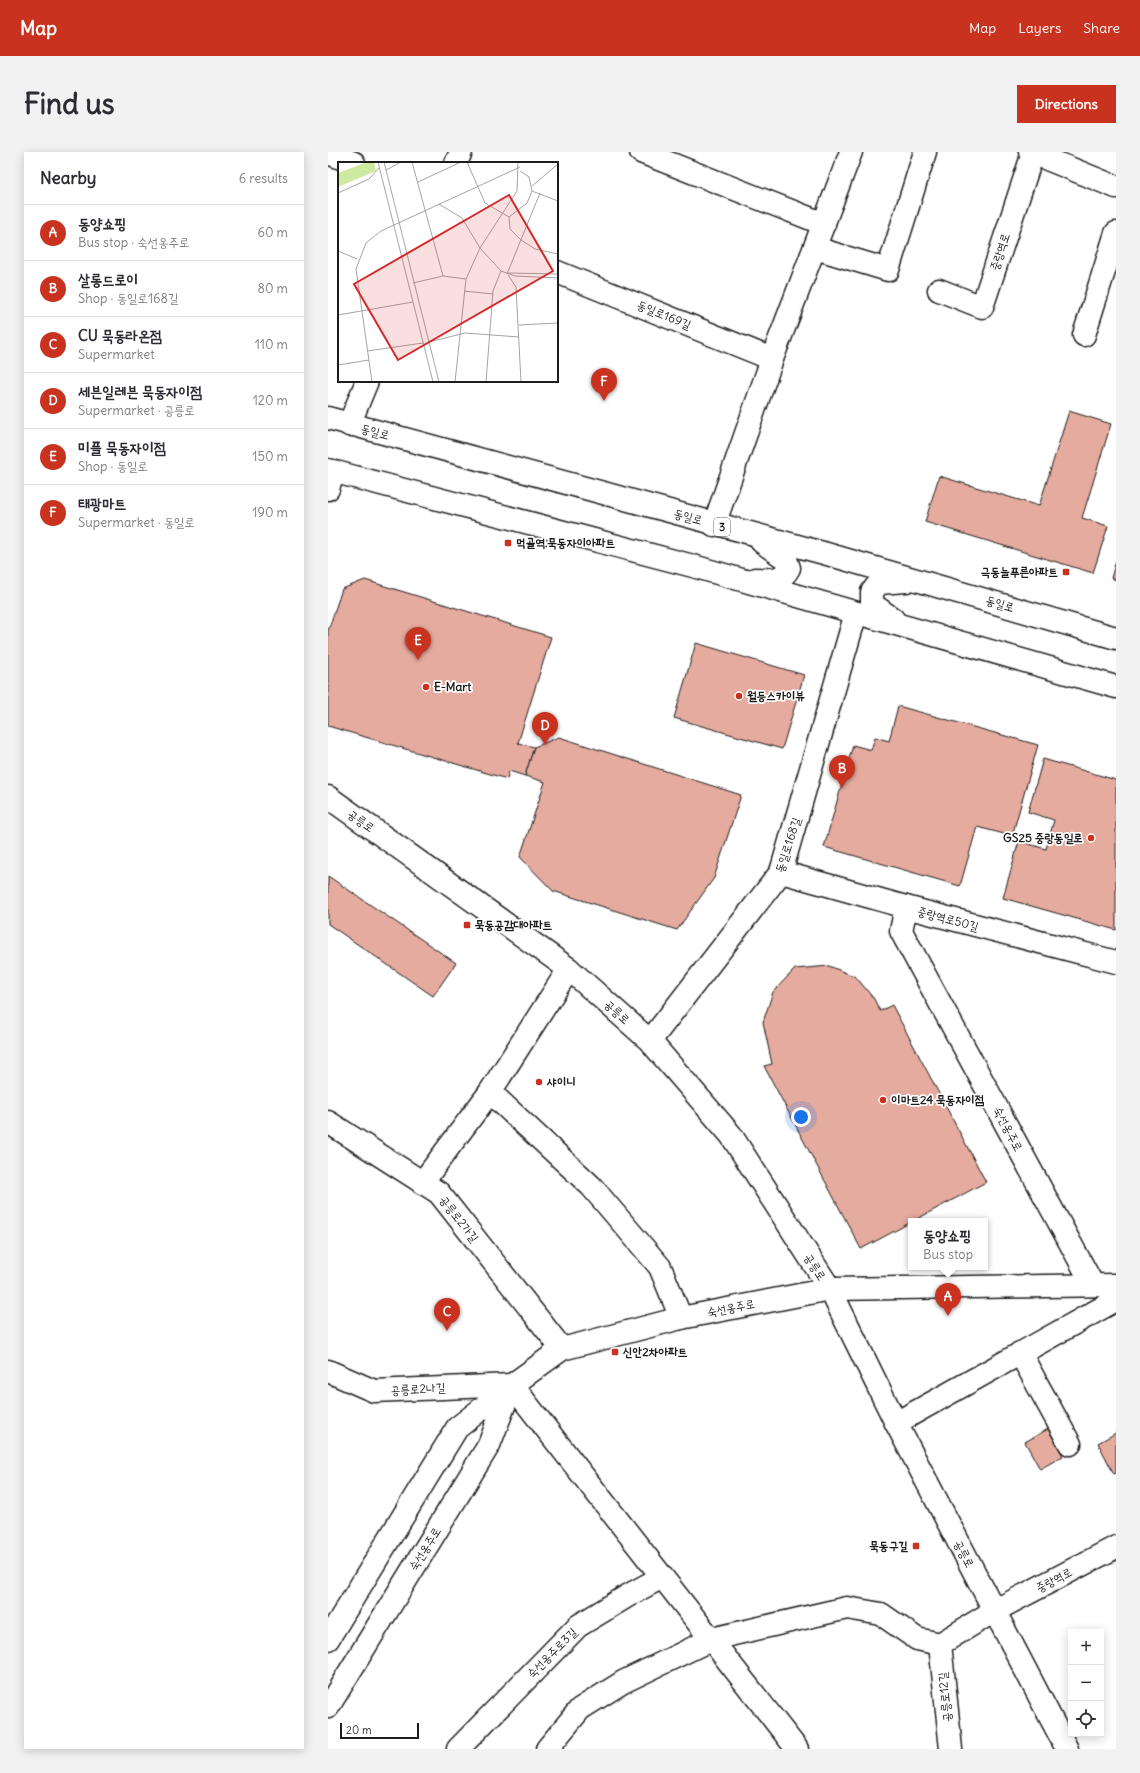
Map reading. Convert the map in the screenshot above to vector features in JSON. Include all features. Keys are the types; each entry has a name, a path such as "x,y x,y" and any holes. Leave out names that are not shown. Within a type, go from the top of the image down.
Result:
{"street":[{"path":"353,162 357,152"},
{"path":"456,162 461,152"},
{"path":"641,152 824,224"},
{"path":"714,525 772,358 851,152"},
{"path":"815,248 888,270 926,152"},
{"path":"328,153 350,162"},
{"name":"중랑역로","path":"939,290 982,307 1032,153 1074,160 1116,187"},
{"path":"1084,335 1116,233"},
{"name":"동일로169길","path":"558,272 772,358"},
{"path":"350,425 367,382"},
{"name":"동일로","path":"328,418 920,581 1116,638"},
{"path":"330,477 740,580 1116,687"},
{"path":"740,580 781,578 786,574 789,568 786,559 754,535"},
{"path":"905,627 872,604 872,592 879,582 920,581"},
{"name":"동일로168길","path":"650,1041 781,872 856,613"},
{"name":"공릉로","path":"328,797 569,969 650,1041 731,1135 830,1289 896,1423 1066,1749"},
{"name":"중랑역로50길","path":"781,872 906,907 1116,962"},
{"name":"숙선옹주로","path":"896,1423 1114,1301 1092,1285 901,931 906,907"},
{"path":"422,1183 490,1092 569,969"},
{"path":"490,1092 591,1186 660,1267 681,1318"},
{"name":"공릉로2가길","path":"328,1122 439,1193 562,1349"},
{"name":"숙선옹주로","path":"328,1640 457,1428 512,1384 562,1349 681,1318 830,1289 1092,1285"},
{"path":"1020,1353 1070,1444"},
{"name":"공릉로2나길","path":"328,1371 374,1391 512,1384"},
{"path":"512,1384 797,1749"},
{"name":"숙선옹주로","path":"328,1707 489,1445 512,1384"},
{"name":"중랑역로","path":"994,1612 1115,1549"},
{"name":"숙선옹주로3길","path":"458,1749 578,1626 662,1577"},
{"path":"547,1749 580,1709 623,1682 712,1639 848,1608 881,1614 917,1639 940,1644 994,1612"},
{"name":"공릉로12길","path":"940,1644 951,1749"}],"building":[{"path":"1069,411 1111,424 1082,518 1108,526 1093,573 925,522 939,476 1039,506"},
{"path":"1116,561 1116,580 1111,578"},
{"path":"365,580 551,637 518,743 534,747 525,776 509,771 507,779 328,726 328,631 342,589"},
{"name":"월등스카이뷰","path":"696,643 804,675 782,749 674,718"},
{"path":"898,706 1038,745 1012,836 977,827 960,886 824,847 853,745 871,750 875,737 889,741"},
{"path":"559,737 741,795 714,878 677,930 553,891 520,857 545,782 525,776 534,747"},
{"path":"1043,759 1116,780 1116,930 1003,898 1019,841 1046,849 1054,820 1028,812"},
{"path":"328,876 456,963 433,996 328,924"},
{"path":"829,966 856,977 874,999 880,1011 892,1005 986,1182 919,1218 908,1218 908,1224 861,1249 764,1066 772,1064 763,1022 773,992 795,969"},
{"path":"1048,1429 1063,1456 1040,1469 1025,1442"},
{"path":"1116,1433 1116,1473 1114,1474 1098,1443"}],"place":[{"name":"태광마트","path":"604,401"},
{"name":"먹골역.묵동자이아파트","path":"508,543"},
{"name":"극동늘푸른아파트","path":"1066,572"},
{"name":"미플 묵동자이점","path":"418,660"},
{"name":"E-Mart","path":"426,687"},
{"name":"월등스카이뷰","path":"739,696"},
{"name":"세븐일레븐 묵동자이점","path":"545,745"},
{"name":"살롱드로이","path":"842,788"},
{"name":"GS25 중랑동일로","path":"1091,838"},
{"name":"묵동공감대아파트","path":"467,925"},
{"name":"샤이니","path":"539,1082"},
{"name":"이마트24 묵동자이점","path":"883,1100"},
{"name":"동양쇼핑","path":"948,1316"},
{"name":"CU 묵동라온점","path":"447,1331"},
{"name":"신안2차아파트","path":"615,1352"},
{"name":"묵동구길","path":"916,1546"}]}
